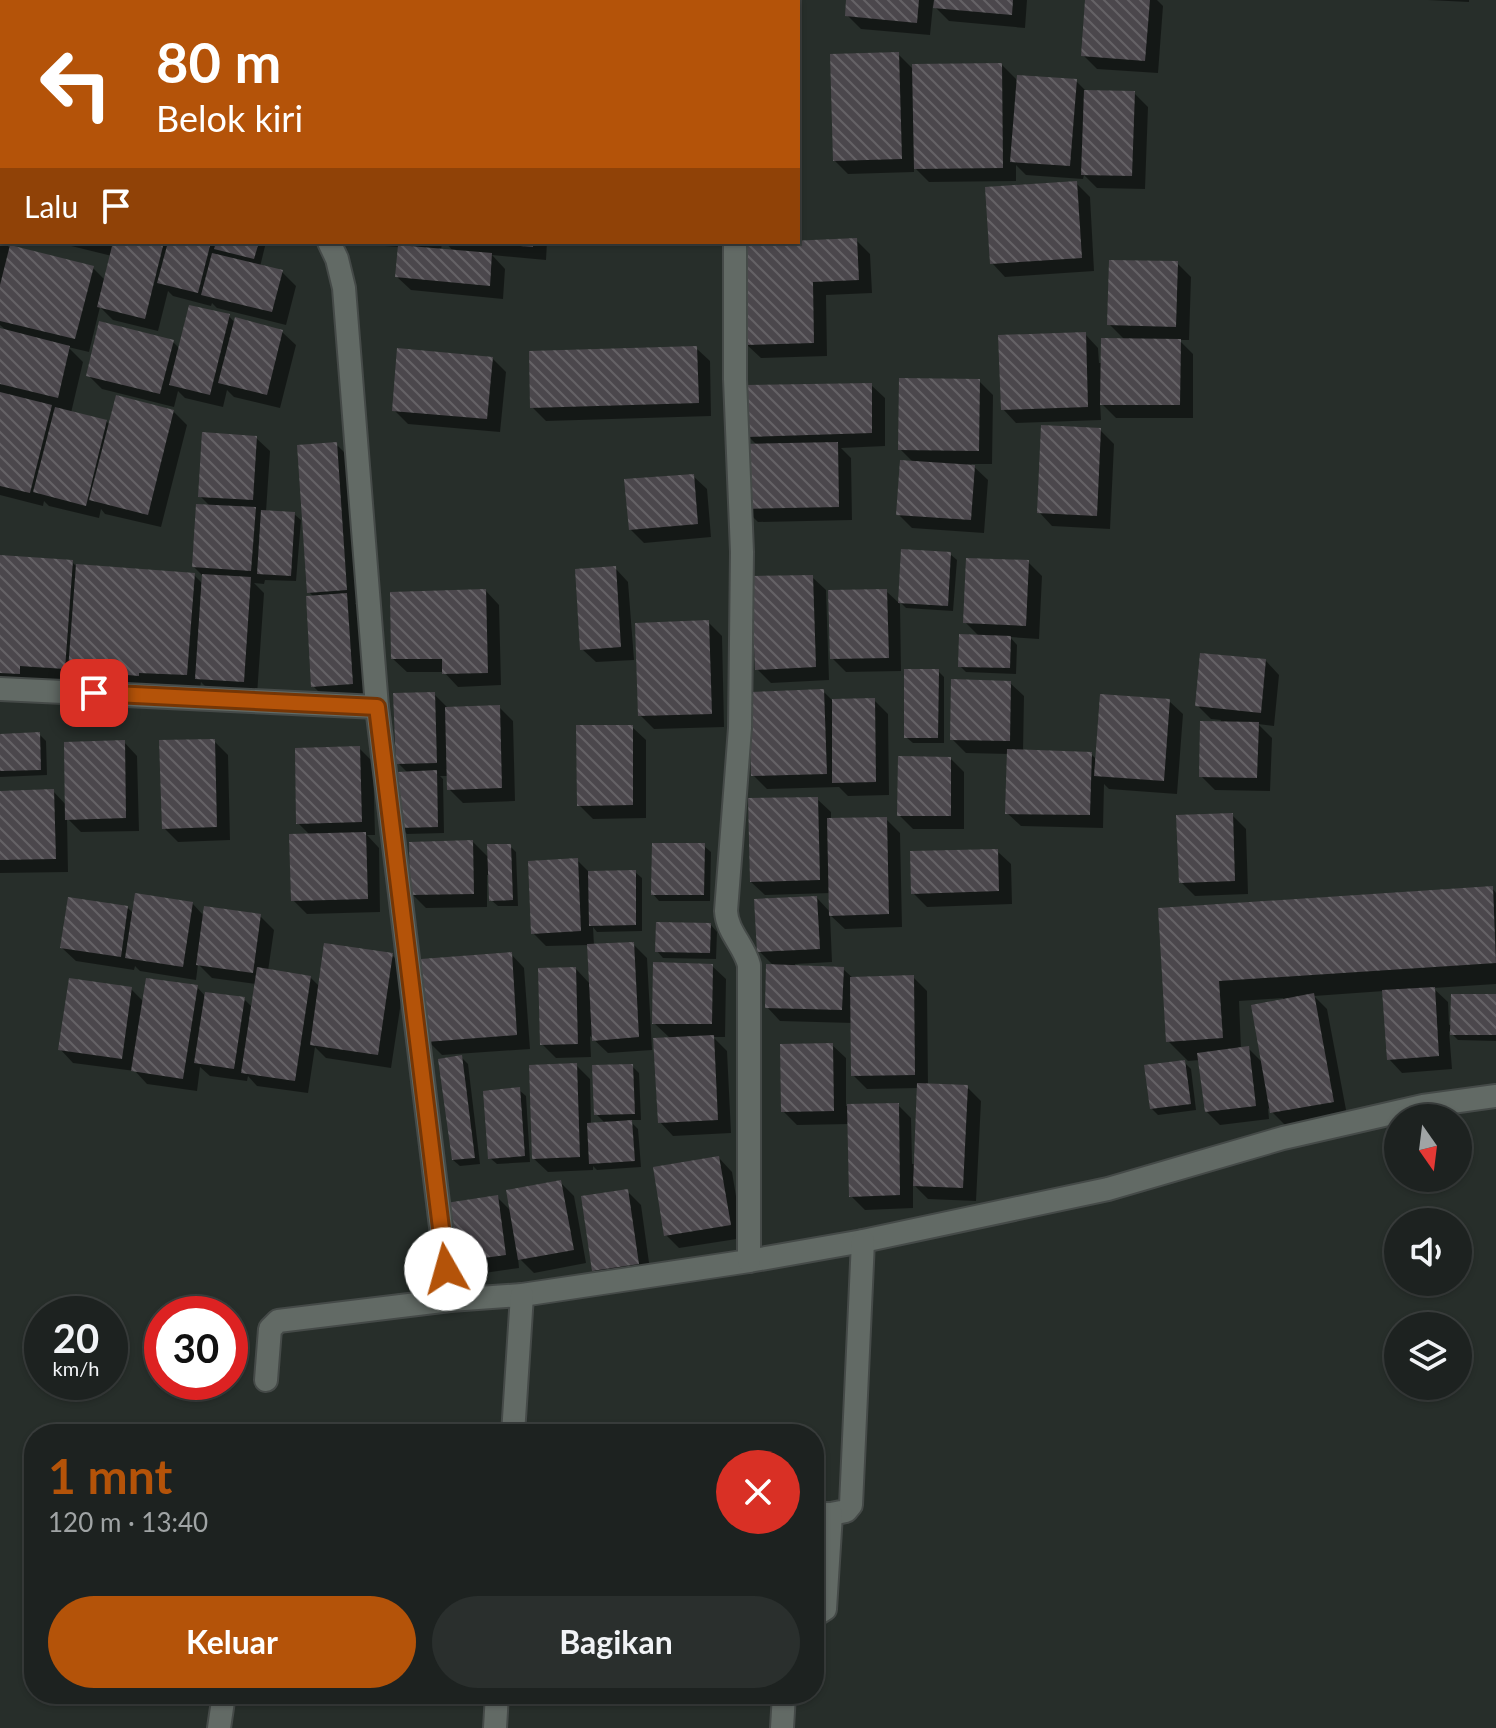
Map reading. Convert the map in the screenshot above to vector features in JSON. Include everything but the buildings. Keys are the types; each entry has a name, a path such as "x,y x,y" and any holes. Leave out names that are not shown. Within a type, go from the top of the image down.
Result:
{"street":[{"path":"330,244 344,288 377,707 450,1300"},
{"path":"735,244 735,379 742,552 740,728 726,911 727,920 749,965 749,1261"},
{"path":"0,689 377,707"},
{"path":"266,1380 270,1329 278,1321 450,1300 522,1295 863,1241 1108,1189 1283,1138 1392,1113 1496,1096"},
{"path":"824,1514 846,1511 851,1505 863,1241"},
{"path":"514,1424 522,1295"},
{"path":"824,1562 824,1610"},
{"path":"219,1728 223,1704"},
{"path":"495,1728 496,1704"},
{"path":"782,1728 783,1704"}],"route":[{"path":"94,693 377,707 446,1269"}]}
